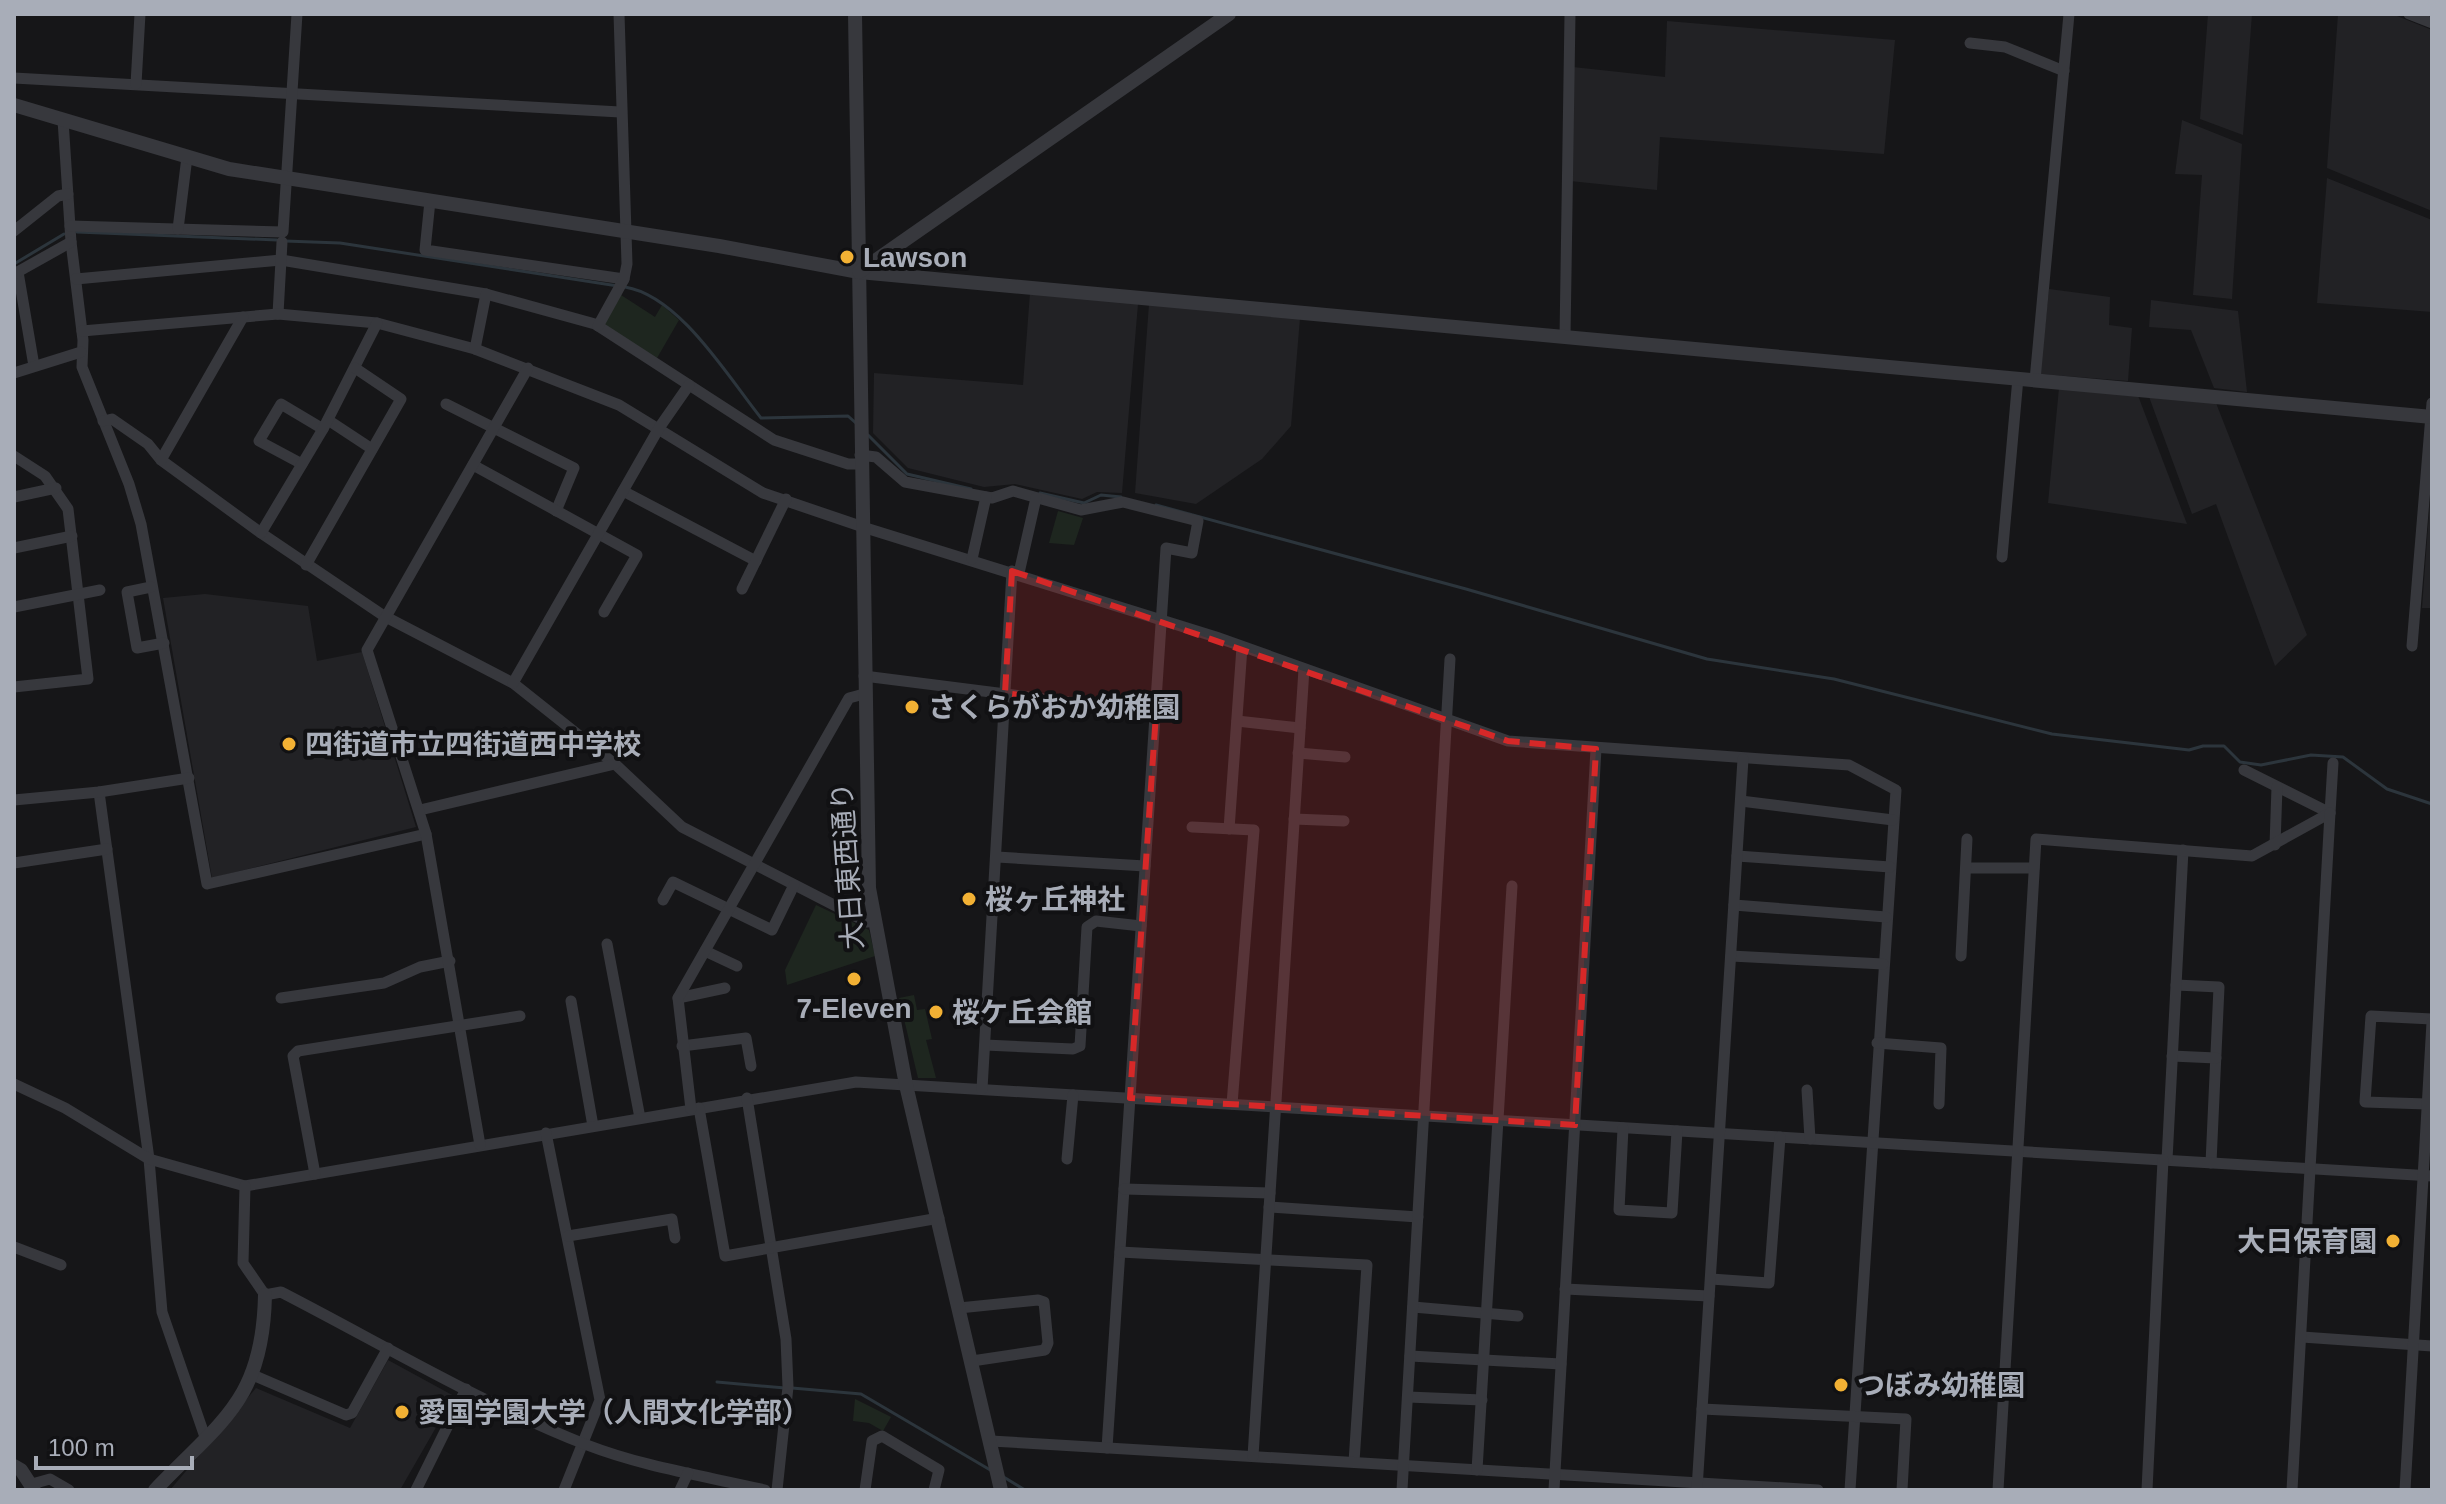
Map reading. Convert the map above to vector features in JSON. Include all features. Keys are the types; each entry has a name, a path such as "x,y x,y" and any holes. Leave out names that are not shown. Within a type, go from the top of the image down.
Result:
{"street":[{"path":"136,84 140,14"},
{"path":"70,226 283,232 297,14"},
{"path":"598,326 624,279 626,231 619,14"},
{"name":"大日東西通り","path":"855,14 860,524 873,921 906,1085 1001,1490"},
{"path":"859,272 1229,14"},
{"path":"1565,337 1570,14"},
{"path":"2035,380 2069,14"},
{"path":"2409,14 2432,23"},
{"path":"1970,43 2005,47 2064,71"},
{"path":"14,78 620,112"},
{"path":"14,105 229,169 626,231 859,272 2035,380 2432,412 2412,646"},
{"path":"63,120 71,242 82,331 82,367 129,484 141,524 207,884 426,834"},
{"path":"178,229 187,157"},
{"path":"14,231 58,196 68,194"},
{"path":"430,201 425,250 624,279"},
{"path":"34,366 16,273 71,242"},
{"path":"278,314 282,242"},
{"path":"76,279 281,260 486,294 598,326 774,440 848,464 876,457 905,482 986,497 1013,491 1089,510 1107,502 1123,502 1198,521 1192,553 1166,548 1107,1448"},
{"path":"475,349 486,294"},
{"path":"82,331 278,314 377,323 475,349 619,405 763,493 1242,647 1508,741 1849,765 1896,790 1870,1142 1850,1490"},
{"path":"161,460 243,317"},
{"path":"261,533 326,424 377,323"},
{"path":"14,373 81,352"},
{"path":"306,565 401,399 355,368"},
{"path":"480,1145 426,834 367,650 528,368"},
{"path":"2002,557 2018,378"},
{"path":"513,683 659,428 689,385"},
{"path":"302,464 259,441 281,404 372,449"},
{"path":"446,404 574,468 556,511"},
{"path":"103,421 112,419 148,444 161,460 261,533 384,616 513,683 615,764 682,827 867,922 873,921"},
{"path":"14,456 56,488 68,509 88,679 14,687"},
{"path":"473,465 637,555 604,612"},
{"path":"14,497 56,488"},
{"path":"623,491 756,561"},
{"path":"972,559 986,497"},
{"path":"982,1089 1015,572 1036,498"},
{"path":"742,589 786,499"},
{"path":"14,548 72,536"},
{"path":"151,587 127,592 137,648 164,643"},
{"path":"14,607 100,590"},
{"path":"1229,829 1242,647"},
{"path":"1402,1490 1450,659"},
{"path":"1253,1456 1304,669"},
{"path":"864,676 1156,713"},
{"path":"864,694 849,698 678,998 682,1046 725,1256 939,1218"},
{"path":"1237,721 1300,728"},
{"path":"1554,1490 1596,749"},
{"path":"1298,753 1345,757"},
{"path":"1697,1486 1743,759"},
{"path":"2292,1490 2333,763"},
{"path":"420,810 615,764"},
{"path":"2244,770 2330,813"},
{"path":"14,800 99,792 189,778"},
{"path":"2275,845 2277,787"},
{"path":"99,792 149,1159 162,1312 205,1437"},
{"path":"1741,801 1893,820"},
{"path":"1998,1490 2036,839 2252,856 2330,813"},
{"path":"1294,819 1344,821"},
{"path":"1192,827 1254,830 1232,1104"},
{"path":"1961,956 1967,839"},
{"path":"14,863 107,849"},
{"path":"2147,1490 2183,850"},
{"path":"1737,856 1890,867"},
{"path":"997,857 1145,866"},
{"path":"1966,868 2034,868"},
{"path":"663,900 673,882 772,930 794,885"},
{"path":"1477,1470 1501,1120 1512,886"},
{"path":"1734,905 1886,917"},
{"path":"985,1045 1073,1049 1080,1046 1087,927 1096,921 1141,926"},
{"path":"607,944 640,1118"},
{"path":"705,951 737,966"},
{"path":"1731,956 1883,964"},
{"path":"281,998 384,983 420,967 450,961"},
{"path":"2176,985 2219,987 2211,1163"},
{"path":"678,998 725,988"},
{"path":"571,1001 593,1126"},
{"path":"315,1174 293,1056 298,1051 520,1016"},
{"path":"2405,1490 2417,1280 2428,1176 2427,1104 2432,1020 2371,1016 2365,1102 2427,1104"},
{"path":"682,1046 746,1038 751,1066"},
{"path":"1877,1043 1941,1048 1939,1104"},
{"path":"2172,1056 2216,1058"},
{"path":"14,1084 65,1108 149,1159 245,1186 747,1098 850,1083 2428,1176"},
{"path":"1807,1090 1810,1139"},
{"path":"1067,1159 1073,1095"},
{"path":"747,1098 774,1249 786,1339 788,1387 777,1490"},
{"path":"1623,1128 1619,1210 1672,1213 1677,1131"},
{"path":"546,1133 600,1400 585,1444 564,1490"},
{"path":"1711,1279 1769,1283 1780,1137"},
{"path":"155,1490 237,1403 253,1375 264,1332 265,1295 243,1263 245,1186"},
{"path":"1124,1189 1270,1193"},
{"path":"1269,1207 1418,1217"},
{"path":"568,1236 672,1219 675,1238"},
{"path":"14,1247 61,1265"},
{"path":"1120,1252 1367,1265 1354,1462"},
{"path":"2417,1280 2432,1281"},
{"path":"1565,1289 1709,1296"},
{"path":"265,1295 281,1292 466,1389 585,1444 624,1458 765,1490"},
{"path":"959,1308 1044,1302 1048,1343 1045,1350 972,1361"},
{"path":"1413,1307 1518,1316"},
{"path":"2302,1337 2432,1346"},
{"path":"253,1375 346,1415 352,1413 388,1348"},
{"path":"1410,1356 1561,1364"},
{"path":"416,1490 466,1389"},
{"path":"1408,1397 1482,1400"},
{"path":"1702,1409 1906,1419 1902,1490"},
{"path":"865,1490 872,1441 882,1436 939,1470 934,1490"},
{"path":"991,1441 1555,1474 1697,1486 1818,1490"},
{"path":"14,1466 33,1487 50,1479 69,1490"},
{"path":"680,1490 688,1473"}],"highlighted area":[{"path":"1012,571 1508,741 1596,749 1575,1125 1130,1098 1156,713 1005,693"}],"shaded area":[{"path":"2208,14 2252,14 2243,135 2200,119"},
{"path":"2338,14 2392,14 2432,30 2432,211 2327,168"},
{"path":"1667,21 1895,40 1884,154 1660,137 1657,190 1570,181 1573,67 1665,77"},
{"path":"2182,120 2242,144 2232,299 2193,295 2202,175 2175,174"},
{"path":"2327,178 2432,220 2432,312 2317,303"},
{"path":"2049,289 2110,297 2109,325 2132,328 2128,381 2040,374"},
{"path":"1030,293 1138,304 1122,493 1097,492 1082,499 1015,484 984,487 908,468 873,433 874,373 1023,385"},
{"path":"621,295 655,317 662,305 679,320 657,358 605,327 604,322"},
{"path":"2151,300 2238,311 2247,392 2214,388 2191,330 2149,327"},
{"path":"1149,304 1300,318 1291,426 1262,459 1196,504 1135,493"},
{"path":"2059,388 2137,393 2187,524 2048,503"},
{"path":"2148,394 2216,403 2307,635 2275,666 2216,504 2192,514"},
{"path":"2432,473 2432,608 2422,608"},
{"path":"1058,511 1083,518 1074,545 1049,543"},
{"name":"四街道市立四街道西中学校","path":"205,594 308,606 317,661 362,652 416,827 212,878 163,598"},
{"path":"816,905 869,930 875,956 787,985 785,970"},
{"path":"914,995 917,1010 925,1009 932,1039 926,1040 936,1078 918,1078 899,998"},
{"name":"愛国学園大学（人間文化学部）","path":"388,1360 454,1396 400,1490 170,1490 256,1388 350,1428"},
{"path":"855,1399 891,1417 883,1431 869,1423 853,1421"}],"waterway":[{"path":"77,232 277,240"},
{"path":"14,264 64,234"},
{"path":"285,241 340,243 618,286"},
{"path":"625,287 645,294 684,322 761,418 848,416 857,424"},
{"path":"868,435 907,474 971,489"},
{"path":"1040,493 1084,503 1101,495 1121,497"},
{"path":"1156,505 1466,589 1707,659 1834,679 2052,734 2189,750 2224,746 2240,762 2261,765 2311,755 2343,757 2387,789 2432,804"},
{"path":"717,1382 785,1388"},
{"path":"792,1388 861,1394 992,1471"},
{"path":"1002,1476 1025,1490"}],"place":[{"name":"Lawson","path":"847,257"},
{"name":"さくらがおか幼稚園","path":"912,707"},
{"name":"四街道市立四街道西中学校","path":"289,744"},
{"name":"桜ヶ丘神社","path":"969,899"},
{"name":"7-Eleven","path":"854,979"},
{"name":"桜ケ丘会館","path":"936,1012"},
{"name":"大日保育園","path":"2393,1241"},
{"name":"つぼみ幼稚園","path":"1841,1385"},
{"name":"愛国学園大学（人間文化学部）","path":"402,1412"}]}
